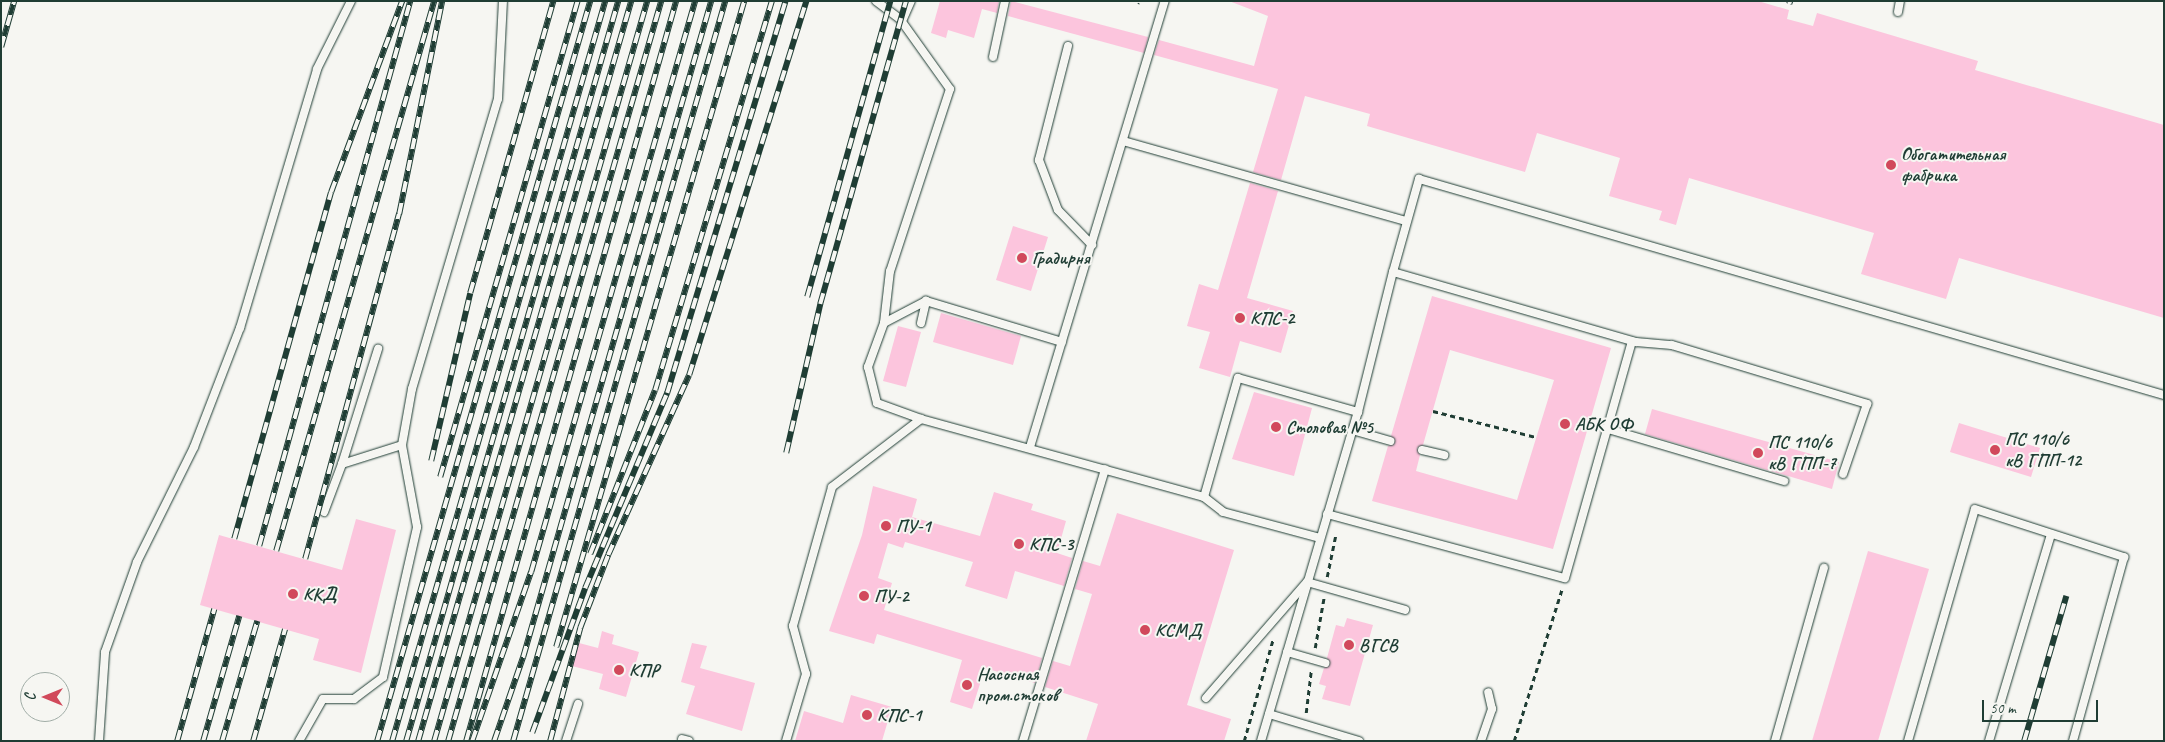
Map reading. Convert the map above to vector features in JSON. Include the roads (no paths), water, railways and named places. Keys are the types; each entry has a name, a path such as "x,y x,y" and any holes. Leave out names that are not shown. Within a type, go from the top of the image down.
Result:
{"lane":[{"path":"99,741 105,652 136,562 194,446 240,328 317,69 351,1"},
{"path":"299,741 323,700 354,700 383,677 417,527 402,445 412,388 498,99 503,1"},
{"path":"876,1 902,21 928,53 950,89 890,271 884,323 868,368 877,402 921,419 1030,446 1204,497 1222,512 1320,538"},
{"path":"902,21 911,1"},
{"path":"993,57 1006,1"},
{"path":"1030,446 1165,1"},
{"path":"1898,12 1900,1"},
{"path":"1068,46 1039,160 1058,210 1092,245"},
{"path":"1123,142 1406,221"},
{"path":"1261,741 1358,412 1406,221 1419,179 2164,395"},
{"path":"1393,272 1632,341 1672,346 1867,404 1844,474"},
{"path":"884,323 926,301 1062,342"},
{"path":"921,323 926,301"},
{"path":"1327,514 1566,578 1606,428 1632,341"},
{"path":"324,512 342,464 378,349"},
{"path":"1204,497 1238,378 1358,412"},
{"path":"786,741 806,674 793,626 832,487 921,419"},
{"path":"1606,428 1784,481"},
{"path":"1352,430 1390,441"},
{"path":"342,464 402,445"},
{"path":"1422,450 1444,455"},
{"path":"1023,741 1105,469"},
{"path":"1908,741 1975,509 2124,558 2073,741"},
{"path":"1989,741 2050,534"},
{"path":"1775,741 1824,568"},
{"path":"1307,582 1406,610"},
{"path":"1206,698 1307,582"},
{"path":"1287,652 1325,663"},
{"path":"1481,741 1492,709 1488,692"},
{"path":"566,741 578,704"},
{"path":"1269,714 1360,741"}],"railway":[{"path":"1,47 14,1"},
{"path":"234,539 331,192 402,1"},
{"path":"259,546 410,1"},
{"path":"276,551 434,1"},
{"path":"305,559 399,214 442,1"},
{"path":"431,461 470,293 553,1"},
{"path":"440,477 577,1"},
{"path":"377,741 590,1"},
{"path":"392,741 605,1"},
{"path":"406,741 618,1"},
{"path":"418,741 631,1"},
{"path":"434,741 647,1"},
{"path":"448,741 661,1"},
{"path":"466,741 676,1"},
{"path":"472,741 531,572 695,1"},
{"path":"494,741 523,657 711,1"},
{"path":"513,741 725,1"},
{"path":"556,647 744,1"},
{"path":"590,554 655,390 772,1"},
{"path":"532,733 585,588 667,393 785,1"},
{"path":"550,741 580,628 608,555 689,375 806,1"},
{"path":"807,297 890,1"},
{"path":"786,453 820,304 906,1"},
{"path":"2024,741 2066,596"},
{"path":"177,741 214,609"},
{"path":"203,741 239,616"},
{"path":"222,741 257,621"},
{"path":"253,741 285,629"}],"place":[{"name":"Обогатительная фабрика","path":"1891,165"},
{"name":"Градирня","path":"1022,258"},
{"name":"КПС-2","path":"1240,318"},
{"name":"АБК ОФ","path":"1565,424"},
{"name":"Столовая №5","path":"1276,427"},
{"name":"ПС 110/6 кВ ГПП-12","path":"1995,450"},
{"name":"ПС 110/6 кВ ГПП-7","path":"1758,453"},
{"name":"ПУ-1","path":"886,526"},
{"name":"КПС-3","path":"1019,544"},
{"name":"ККД","path":"293,594"},
{"name":"ПУ-2","path":"864,596"},
{"name":"КСМД","path":"1145,630"},
{"name":"ВГСВ","path":"1349,645"},
{"name":"КПР","path":"619,670"},
{"name":"Насосная пром.стоков","path":"967,685"},
{"name":"КПС-1","path":"867,715"}]}
